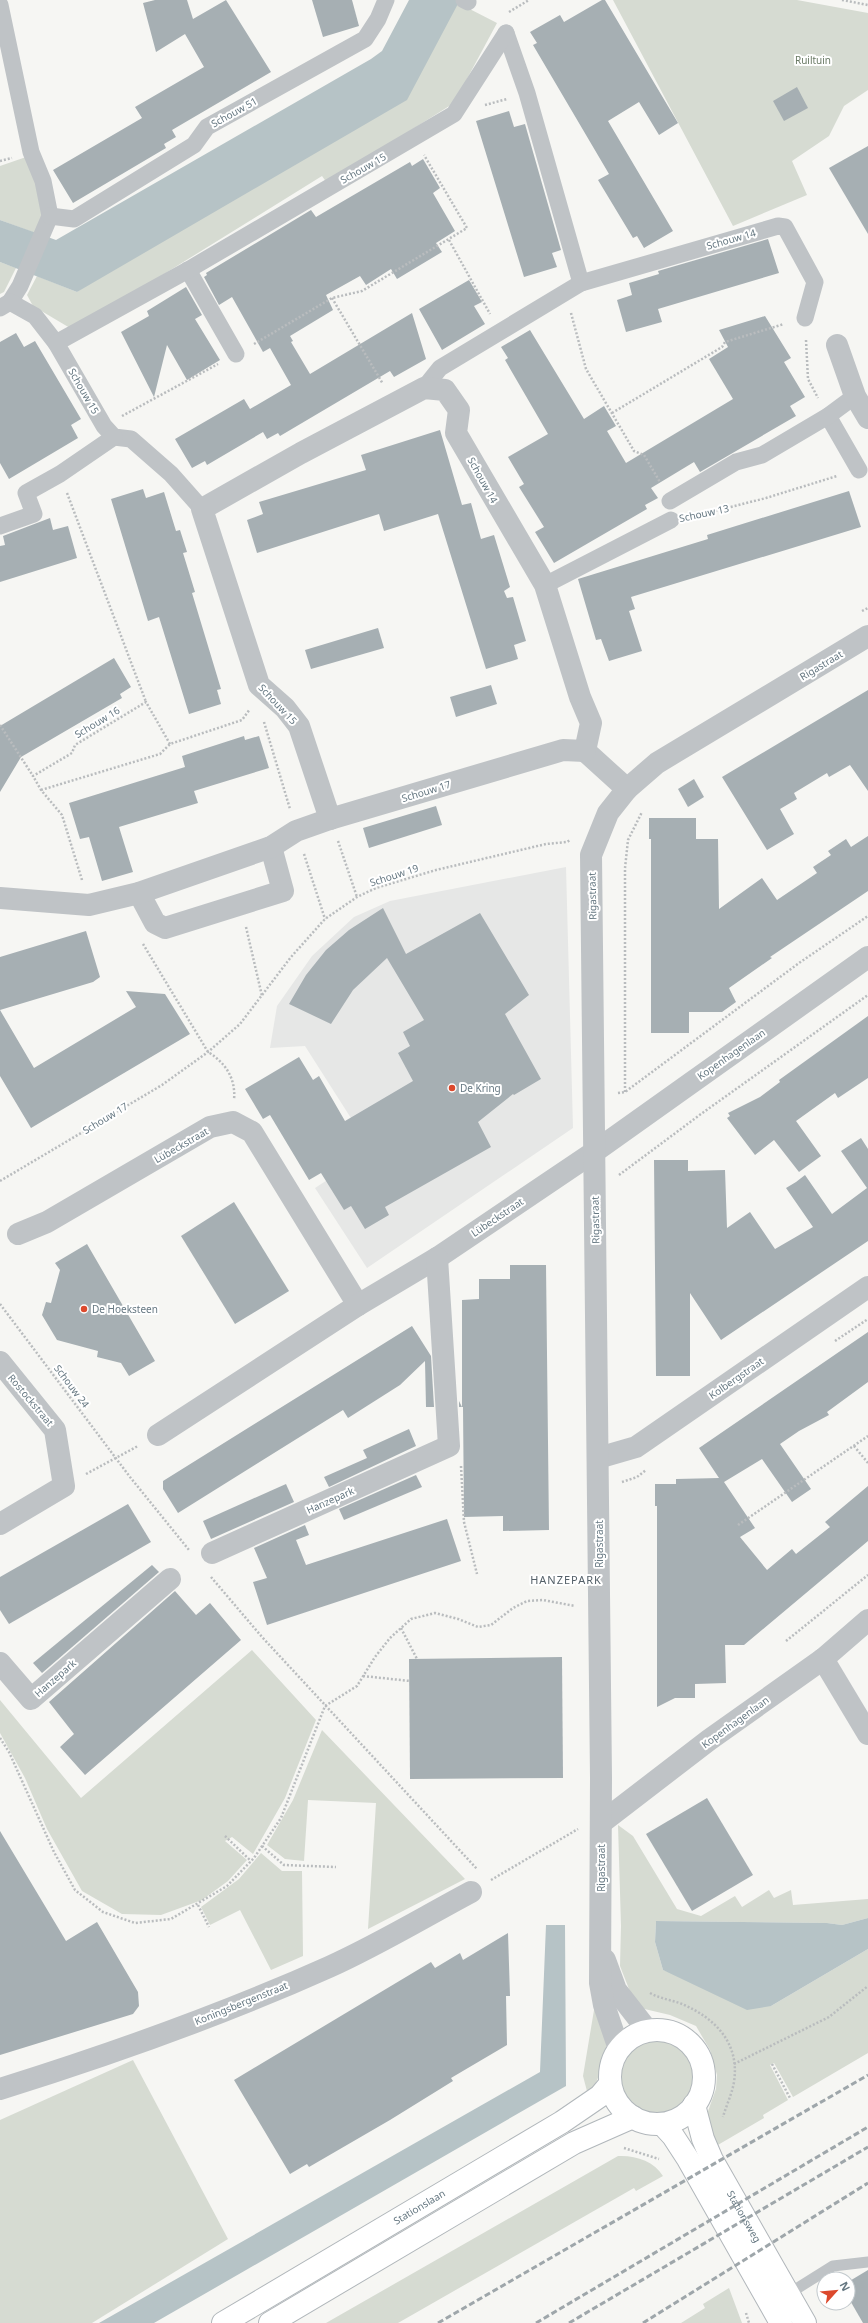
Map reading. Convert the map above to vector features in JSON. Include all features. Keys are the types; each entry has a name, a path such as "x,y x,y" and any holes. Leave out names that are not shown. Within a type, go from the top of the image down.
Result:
{"main road":[{"path":"648,2031 666,2031 689,2043 694,2049 702,2065 703,2074 700,2095 694,2106 682,2116 662,2124 641,2121 623,2110 616,2099 610,2084 611,2066 619,2049 632,2037 648,2031"},
{"name":"Stationslaan","path":"224,2323 562,2122 600,2096 610,2084"},
{"name":"Stationsweg","path":"694,2106 707,2148 780,2308"},
{"path":"270,2323 574,2143 633,2117"},
{"name":"Stationsweg","path":"662,2124 673,2136 688,2159 780,2308 805,2323"}],"street":[{"name":"Schouw 51","path":"48,222 74,219 194,145 207,127 365,39 378,19 386,0"},
{"path":"0,5 31,152 43,181 48,222"},
{"path":"502,26 527,93 581,283"},
{"name":"Schouw 15","path":"56,343 188,270 454,114 502,26"},
{"name":"Schouw 15","path":"48,222 20,286 5,305 35,316 56,343 109,431 131,439 171,474 202,509 258,685 285,708 299,726 330,819"},
{"name":"Schouw 14","path":"394,403 424,388 440,368 581,283 778,226 785,227 815,282 805,318"},
{"path":"188,270 236,354"},
{"path":"837,345 854,396 868,418"},
{"name":"Schouw 14","path":"424,388 444,390 459,410 456,433 545,585 580,697 591,722 585,751"},
{"name":"Schouw 13","path":"670,501 736,462 762,455 828,416 854,396"},
{"path":"202,509 394,403"},
{"path":"828,416 859,470"},
{"path":"0,526 34,514 26,493 60,474 109,431"},
{"path":"545,585 671,520"},
{"name":"Rigastraat","path":"619,2049 601,1994 602,1947 598,1458 591,855 608,813 627,789 657,762 868,636"},
{"name":"Schouw 17","path":"0,898 90,905 139,893 271,847 296,831 330,819 563,750 585,751"},
{"path":"585,751 627,789"},
{"path":"139,893 155,923 165,928 283,891 271,847"},
{"name":"Kopenhagenlaan","path":"594,1152 868,958"},
{"path":"233,1122 252,1132 358,1305"},
{"name":"Lübeckstraat","path":"18,1234 48,1222 210,1127 233,1122"},
{"name":"Lübeckstraat","path":"158,1435 358,1305 437,1258 594,1152"},
{"path":"437,1258 449,1446"},
{"name":"Kolbergstraat","path":"598,1458 636,1447 868,1287"},
{"name":"Rostockstraat","path":"0,1362 55,1430 64,1486"},
{"name":"Hanzepark","path":"203,1560 449,1446"},
{"path":"0,1524 64,1486"},
{"name":"Hanzepark","path":"0,1663 31,1699 170,1579"},
{"name":"Kopenhagenlaan","path":"601,1823 709,1740 823,1659 868,1620"},
{"path":"823,1659 868,1734"},
{"name":"Koningsbergenstraat","path":"0,2089 92,2060 232,2008 330,1966 480,1887"},
{"name":"Rigastraat","path":"602,1947 608,1971 616,1990 648,2031"}],"lane":[{"path":"780,2308 833,2266 868,2262"}],"path":[{"path":"502,26 529,0"},
{"path":"842,0 868,5"},
{"path":"454,114 527,93"},
{"path":"109,431 332,298 362,291 467,228 414,138"},
{"path":"449,240 501,332"},
{"path":"566,293 586,369 634,451 644,455 670,501"},
{"path":"332,298 394,403"},
{"path":"612,413 722,347 725,342 805,318 808,379 828,416"},
{"name":"Schouw 13","path":"671,520 686,519 766,498 859,470"},
{"path":"60,474 146,702 170,744"},
{"path":"41,790 160,754 170,744 242,720 265,691"},
{"name":"Schouw 16","path":"33,776 72,753 75,745 146,702"},
{"path":"0,725 41,790 62,815 90,905"},
{"path":"624,1092 625,868 628,840 635,824 646,807"},
{"path":"330,819 357,897"},
{"name":"Schouw 19","path":"208,1052 240,1024 291,957 325,919 357,897 376,888 436,870 546,844 567,842 572,838"},
{"path":"241,904 262,997"},
{"path":"594,1095 624,1092 799,963 868,916"},
{"path":"155,923 142,943 208,1052 220,1060 235,1085 233,1122"},
{"path":"595,1194 700,1114 868,995"},
{"name":"Schouw 17","path":"0,1181 162,1085 208,1052"},
{"name":"Schouw 24","path":"0,1304 130,1478 203,1560 262,1638 478,1870"},
{"path":"738,1525 868,1436"},
{"path":"449,1446 460,1454 464,1522 477,1574"},
{"path":"854,1446 868,1463"},
{"path":"64,1486 116,1458"},
{"path":"786,1641 868,1575"},
{"path":"0,1738 12,1758 54,1852 75,1890 103,1912 135,1923 171,1919 198,1905 227,1886 251,1861 280,1818 325,1706 357,1686 390,1638 411,1620 435,1614 458,1619 478,1627 491,1625 513,1608 527,1601 543,1600 574,1606"},
{"path":"401,1628 417,1659"},
{"path":"363,1676 410,1681"},
{"path":"480,1887 576,1829 601,1823"},
{"path":"224,1836 251,1861"},
{"path":"262,1846 284,1864 336,1867"},
{"path":"198,1905 209,1927"},
{"path":"734,2064 829,2018 868,1986"},
{"path":"648,1992 702,2014 718,2026 728,2042 734,2064 734,2082 715,2142 707,2148"},
{"path":"772,2064 790,2098"},
{"path":"618,2148 657,2158 666,2171 688,2159"},
{"path":"744,2308 749,2323"}],"shaded area":[{"path":"409,0 460,0 407,100 77,292 0,262 0,220 56,240 371,59 382,51"},
{"name":"De Kring","path":"566,867 573,1128 367,1268 315,1188 364,1156 363,1137 305,1046 270,1048 277,1006 312,956 354,917 390,901"},
{"path":"868,1918 868,1949 771,2006 747,2010 663,1970 655,1942 656,1921 827,1923 842,1925"},
{"path":"546,1925 565,1925 566,2086 154,2323 99,2323 540,2072"}],"green space":[{"name":"Ruiltuin","path":"613,0 797,0 868,13 868,90 844,106 829,136 792,161 807,195 733,226"},
{"path":"458,3 497,23 454,103 327,183 322,176 114,305 70,328 33,306 27,295 37,276 77,292"},
{"path":"29,156 45,214 35,233 0,220 0,166"},
{"path":"0,262 16,268 4,292 0,294"},
{"path":"252,1650 316,1720 285,1798 253,1854 232,1837 225,1841 247,1860 228,1881 202,1900 161,1915 122,1914 82,1891 47,1829 25,1778 0,1733 0,1700 81,1798"},
{"path":"322,1730 465,1879 368,1929 376,1803 308,1800 304,1861 285,1859 267,1845 293,1800"},
{"path":"618,1825 633,1836 677,1909 701,1916 735,1896 742,1907 769,1890 774,1898 791,1890 793,1905 868,1899 868,1918 842,1925 827,1923 656,1921 655,1942 663,1970 771,2006 868,1949 868,2053 793,2097 774,2063 770,2065 788,2100 763,2115 764,2118 711,2149 707,2114 716,2089 717,2075 710,2050 696,2026 670,2015 636,2007 620,1966 621,1926"},
{"path":"261,1853 282,1871 302,1871 303,1956 271,1970 240,1910 210,1925 201,1907 239,1879"},
{"path":"595,2004 609,2036 599,2075 596,2083 588,2095 583,2076"},
{"path":"658,2039 673,2042 685,2050 693,2062 696,2077 693,2092 685,2104 673,2112 658,2115 643,2112 631,2104 623,2092 620,2077 623,2062 631,2050 643,2042"},
{"path":"133,2060 228,2239 92,2323 0,2323 0,2120"},
{"path":"618,2156 644,2160 655,2166 663,2176 636,2191 634,2188 398,2323 326,2323"},
{"path":"729,2288 742,2323 681,2323 705,2308 703,2304"}],"building":[{"path":"155,0 187,0 193,19 226,0 271,72 172,130 176,137 164,144 166,148 73,203 53,170 142,118 135,107 204,67 185,34 156,52 143,3"},
{"path":"312,0 352,0 359,26 323,37"},
{"path":"602,0 605,0 678,123 659,135 639,102 608,121 673,231 644,248 637,236 633,238 598,180 609,174 533,45 537,43 530,32 560,15 564,22"},
{"path":"797,87 808,108 784,121 773,101"},
{"path":"509,111 514,127 525,124 561,250 552,253 557,267 524,277 476,121"},
{"path":"868,146 868,234 829,168"},
{"path":"423,159 440,188 433,193 455,231 436,243 442,252 397,279 391,269 366,285 360,276 326,295 333,310 290,336 293,341 291,342 310,374 412,313 426,359 394,377 390,371 280,436 278,433 267,439 263,432 207,465 205,461 192,468 175,439 244,399 250,409 291,385 270,348 263,352 232,297 219,305 204,277 207,275 206,273 311,210 316,217 410,162 412,166"},
{"path":"768,239 779,273 658,309 662,322 626,332 617,300 632,295 629,283 659,274 658,271"},
{"path":"469,280 482,302 474,306 485,324 442,350 419,309"},
{"path":"186,287 202,315 195,319 220,360 187,380 167,345 154,397 121,332 149,316 147,311"},
{"path":"765,316 791,358 784,362 805,397 790,406 796,416 700,472 694,462 651,488 658,498 645,505 647,509 554,563 535,532 544,527 519,487 524,484 508,457 548,434 505,360 508,358 501,347 530,330 584,419 604,406 616,426 607,431 626,463 733,399 709,359 728,347 719,330"},
{"path":"16,333 24,347 35,341 81,419 71,425 78,438 9,479 0,463 0,342"},
{"path":"440,430 462,505 471,503 481,539 494,535 510,587 504,591 507,598 513,597 526,641 514,645 518,659 486,669 438,514 384,531 379,514 257,553 247,520 263,514 259,502 366,470 361,455"},
{"path":"143,489 146,498 164,492 176,531 180,530 187,552 183,553 195,592 192,593 221,689 217,690 221,704 189,714 159,617 148,621 111,499"},
{"path":"849,491 861,527 631,597 635,609 629,611 642,651 609,661 601,639 596,640 578,579 708,539 707,535"},
{"path":"50,518 53,530 68,526 77,558 0,582 0,546 5,545 3,536"},
{"path":"378,628 384,648 311,669 305,650"},
{"path":"114,658 131,687 120,694 122,698 21,757 0,792 0,726"},
{"path":"491,685 497,704 456,717 450,697"},
{"path":"868,690 868,791 850,765 829,777 827,773 794,793 797,799 780,809 794,834 767,850 722,777"},
{"path":"244,736 245,740 259,736 269,768 194,791 198,803 119,827 133,872 102,881 89,837 80,839 69,803 185,767 182,756"},
{"path":"694,779 704,797 688,807 678,789"},
{"path":"436,806 442,825 369,848 363,828"},
{"path":"649,818 696,818 696,839 718,839 719,909 762,878 777,900 817,873 813,867 831,855 828,851 846,839 851,847 868,836 868,891 770,957 772,958 729,988 736,1002 722,1012 689,1012 689,1033 651,1033 651,839 649,839"},
{"path":"383,908 406,954 480,913 529,995 505,1014 541,1079 514,1095 513,1094 478,1122 491,1147 385,1207 389,1215 365,1229 351,1206 344,1210 321,1173 309,1180 270,1115 263,1119 245,1089 299,1057 313,1080 319,1076 345,1121 413,1081 398,1053 410,1046 403,1032 424,1020 387,958 353,990 331,1024 289,1004 306,975 326,950 349,930"},
{"path":"86,931 100,977 93,982 0,1010 0,957"},
{"path":"126,991 165,994 190,1034 31,1128 0,1076 0,1010 34,1068 136,1007"},
{"path":"868,1016 868,1078 838,1098 835,1093 796,1121 821,1156 799,1172 774,1140 755,1155 727,1118 730,1116 728,1113 760,1097 780,1082 779,1080"},
{"path":"861,1138 868,1149 868,1241 721,1340 690,1293 690,1376 656,1376 654,1160 688,1160 688,1171 725,1170 727,1228 750,1212 775,1249 813,1227 786,1188 805,1175 832,1214 867,1188 841,1151"},
{"path":"234,1202 289,1291 235,1324 181,1236"},
{"name":"De Hoeksteen","path":"87,1244 155,1361 129,1376 121,1363 97,1357 98,1351 57,1340 42,1315 46,1302 51,1303 60,1270 55,1263"},
{"path":"510,1265 546,1265 549,1530 503,1531 503,1516 464,1517 462,1300 479,1299 479,1279 510,1279"},
{"path":"412,1326 431,1356 434,1407 426,1407 425,1361 400,1385 348,1418 343,1410 178,1513 163,1489 163,1481"},
{"path":"868,1332 868,1382 827,1412 829,1415 799,1431 780,1444 811,1489 792,1502 762,1459 724,1482 755,1528 740,1537 767,1570 792,1549 796,1554 830,1527 825,1522 868,1486 868,1541 744,1645 725,1645 726,1683 695,1684 695,1698 675,1698 657,1707 657,1506 655,1506 655,1484 676,1484 676,1479 719,1478 699,1448"},
{"path":"409,1429 416,1446 329,1487 324,1477 367,1458 363,1450"},
{"path":"416,1475 422,1487 344,1520 339,1509"},
{"path":"286,1484 294,1502 211,1539 203,1521"},
{"path":"128,1504 151,1542 9,1624 0,1610 0,1577"},
{"path":"447,1519 461,1561 267,1625 253,1582 267,1578 254,1548 305,1525 309,1535 296,1540 306,1565"},
{"path":"152,1565 159,1572 42,1673 33,1663"},
{"path":"175,1591 196,1615 210,1603 241,1640 85,1775 60,1747 74,1734 49,1702"},
{"path":"562,1657 563,1778 410,1779 409,1659"},
{"path":"707,1798 753,1875 692,1911 646,1834"},
{"path":"0,1831 66,1941 97,1922 138,1992 139,2006 133,2014 0,2055"},
{"path":"508,1933 510,1996 506,1996 507,2045 451,2078 453,2081 390,2120 309,2167 307,2164 290,2174 234,2080 431,1962 435,1968 460,1953 463,1960"},
{"path":"868,2270 868,2323 863,2323 856,2311 856,2277"}],"railway":[{"path":"438,2323 868,2075"},
{"path":"536,2323 868,2127"},
{"path":"569,2323 868,2147"},
{"path":"643,2323 868,2183"}],"place":[{"name":"De Kring","path":"452,1088"},
{"name":"De Hoeksteen","path":"84,1309"}],"district":[{"name":"HANZEPARK","path":"566,1580"}]}
